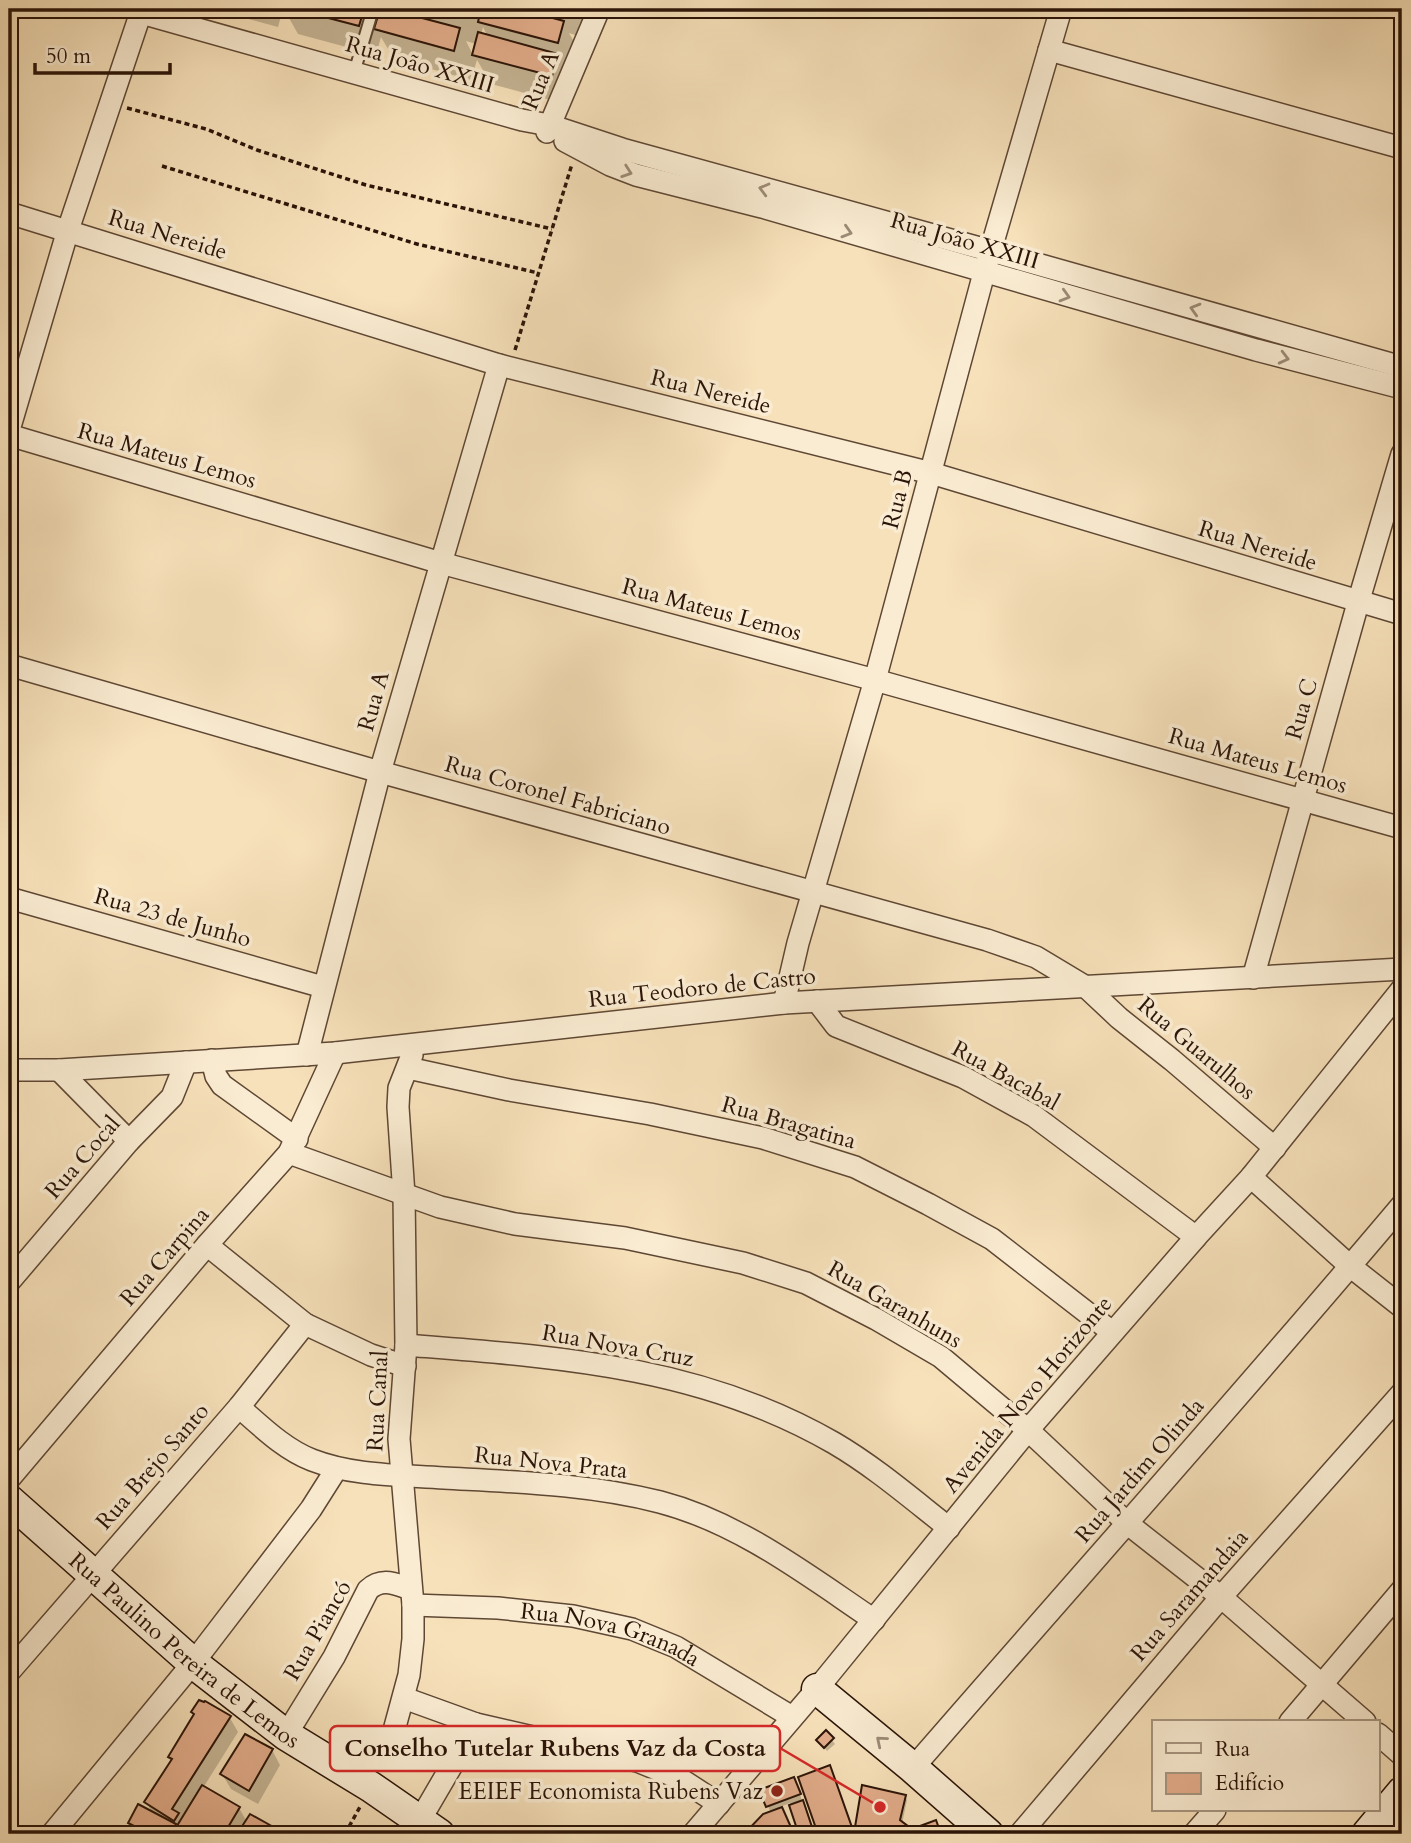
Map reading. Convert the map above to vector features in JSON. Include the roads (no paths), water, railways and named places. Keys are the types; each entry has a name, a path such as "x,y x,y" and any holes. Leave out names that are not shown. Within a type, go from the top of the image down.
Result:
{"street":[{"name":"Rua A","path":"548,129 599,9"},
{"name":"Rua B","path":"784,1003 797,943 814,894 875,680 984,273 1061,9"},
{"name":"Rua João XXIII","path":"142,11 548,129 1402,367"},
{"path":"9,430 68,230 142,11"},
{"path":"1049,50 1402,148"},
{"name":"Rua João XXIII","path":"548,129 577,148 636,175 762,207 1243,347 1402,388"},
{"name":"Rua Nereide","path":"9,213 504,366 931,473 1402,614"},
{"name":"Rua A","path":"307,1055 380,772 441,563 504,366"},
{"name":"Rua Mateus Lemos","path":"9,435 441,563 875,680 1402,828"},
{"name":"Rua C","path":"1253,978 1402,454"},
{"name":"Rua Coronel Fabriciano","path":"9,665 380,772 987,940 1036,957 1086,987"},
{"name":"Rua 23 de Junho","path":"9,898 323,987"},
{"name":"Rua Teodoro de Castro","path":"11,1072 335,1053 784,1003 1402,969"},
{"name":"Rua Guarulhos","path":"1086,987 1119,1018 1275,1147"},
{"name":"Avenida Novo Horizonte","path":"693,1834 817,1689 1028,1430 1251,1177 1402,989"},
{"name":"Rua Bacabal","path":"817,1001 836,1026 963,1077 1034,1116 1196,1237"},
{"name":"Rua Canal","path":"386,1759 404,1699 413,1639 399,1439 405,1355 404,1195 398,1107 399,1088 416,1043"},
{"name":"Rua Carpina","path":"9,1479 293,1146 335,1053"},
{"name":"Rua Garanhuns","path":"212,1060 216,1076 222,1085 293,1146 404,1195 440,1207 514,1224 625,1238 743,1263 806,1283 876,1319 941,1357 1028,1430 1128,1524 1221,1597 1363,1720"},
{"name":"Rua Cocal","path":"9,1282 129,1141 172,1097 186,1062"},
{"name":"Rua Bragatina","path":"408,1068 763,1138 855,1167 992,1239 1112,1332"},
{"path":"59,1070 129,1141"},
{"path":"1251,1177 1350,1266 1402,1307"},
{"name":"Rua Jardim Olinda","path":"913,1768 1128,1524 1402,1205"},
{"name":"Rua Nova Cruz","path":"207,1245 304,1324 371,1354 597,1363 653,1373 720,1392 787,1418 834,1443 874,1468 949,1528"},
{"name":"Rua Brejo Santo","path":"9,1672 239,1407 304,1324"},
{"name":"Rua Saramandaia","path":"1020,1834 1221,1597 1402,1393"},
{"name":"Rua Nova Prata","path":"239,1407 295,1453 337,1468 401,1475 560,1484 662,1503 724,1526 766,1547 874,1620"},
{"path":"52,1834 193,1663 311,1509 337,1468"},
{"name":"Rua Paulino Pereira de Lemos","path":"9,1500 193,1663 286,1735 430,1827"},
{"name":"Rua Piancó","path":"286,1735 334,1657 369,1590 383,1581 412,1597"},
{"path":"1292,1720 1402,1590"},
{"name":"Rua Nova Granada","path":"412,1597 573,1616 632,1629 676,1647 793,1717"},
{"path":"817,1689 988,1834"},
{"path":"404,1699 477,1724 637,1761 679,1778 719,1804"},
{"path":"430,1827 477,1724"},
{"path":"1380,1736 1402,1755"},
{"path":"1367,1834 1402,1792"},
{"path":"1194,1834 1213,1812"},
{"path":"1395,1834 1402,1825"}],"lane":[{"path":"354,73 373,9"}],"place":[{"name":"EEIEF Economista Rubens Vaz","path":"777,1791"},
{"name":"Conselho Tutelar Rubens Vaz da Costa","path":"880,1807"}]}
